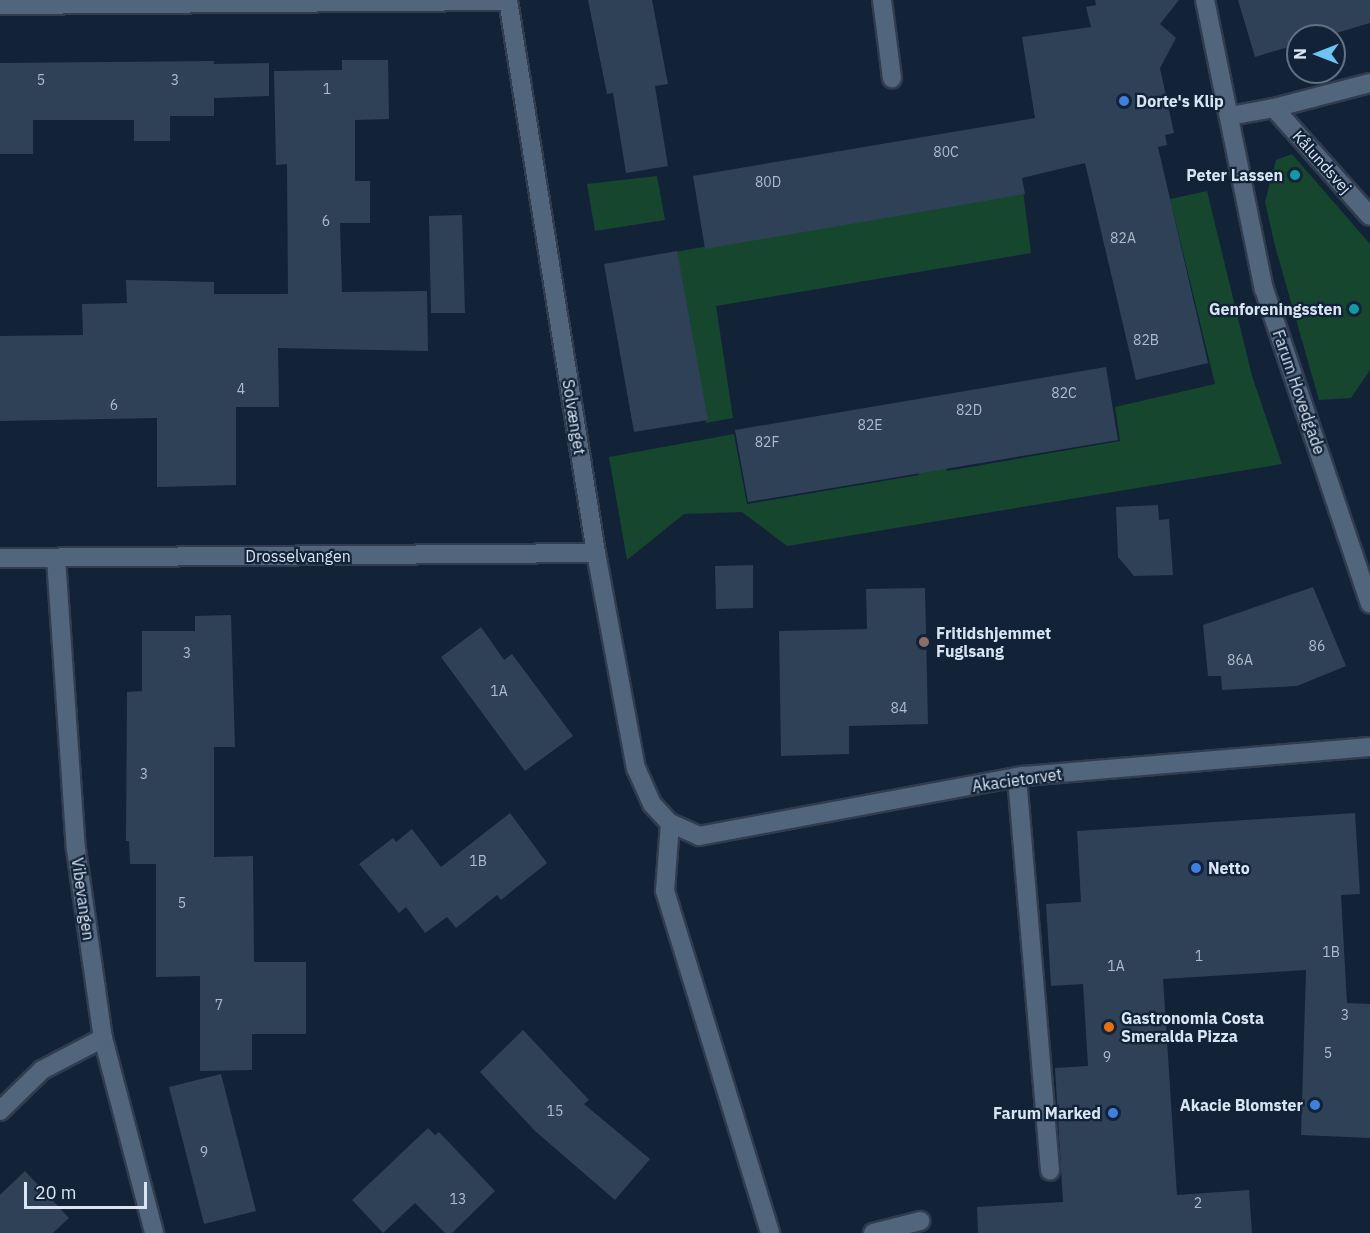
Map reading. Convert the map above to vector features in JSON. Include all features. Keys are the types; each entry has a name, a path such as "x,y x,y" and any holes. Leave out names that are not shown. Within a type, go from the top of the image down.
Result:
{"street":[{"path":"882,0 892,78"},
{"name":"Farum Hovedgade","path":"1205,0 1264,289 1370,604"},
{"path":"0,5 508,1"},
{"name":"Solvænget","path":"508,1 596,553 636,768 652,804 670,823"},
{"name":"Kålundsvej","path":"1230,116 1274,108 1370,84"},
{"name":"Kålundsvej","path":"1274,108 1370,216"},
{"name":"Drosselvangen","path":"0,558 596,553"},
{"name":"Vibevangen","path":"56,558 76,849 103,1038 154,1233"},
{"name":"Akacietorvet","path":"670,823 699,836 1017,777 1370,747"},
{"path":"1017,777 1050,1171"},
{"path":"670,823 664,891 770,1233"},
{"path":"0,1111 42,1070 103,1038"},
{"path":"873,1233 920,1221"}],"green space":[{"path":"1292,154 1370,244 1370,370 1351,398 1319,400 1275,246 1265,202 1276,160"},
{"path":"657,176 665,220 595,231 587,184"},
{"path":"1023,190 1031,253 716,306 733,418 706,423 675,252"},
{"path":"1207,191 1252,376 1282,464 787,546 742,512 684,514 627,560 609,457 734,434 747,504 919,475 914,446 942,442 947,471 1120,441 1115,407 1215,384 1170,199"}],"building":[{"path":"588,0 652,0 668,84 655,86 668,166 626,173 613,93 607,94"},
{"path":"1095,0 1179,0 1160,24 1176,38 1160,68 1174,133 1165,135 1167,145 1158,147 1208,363 1136,380 1085,163 1022,178 1025,194 705,249 693,176 1035,118 1022,37 1091,27 1086,7 1096,5"},
{"path":"1238,0 1370,0 1370,23 1346,30 1346,24 1286,24 1286,48 1255,57"},
{"path":"342,60 388,60 389,119 355,120 355,181 370,181 370,223 340,223 342,292 427,291 428,351 278,348 279,407 236,407 236,485 157,487 157,418 0,421 0,336 83,335 82,304 127,303 126,280 214,282 214,294 288,294 287,164 276,165 274,71 342,70"},
{"path":"214,61 214,64 269,63 269,96 214,98 214,116 170,116 170,141 134,141 134,120 33,120 33,154 0,154 0,63"},
{"path":"462,215 465,313 431,313 429,216"},
{"path":"677,251 708,420 634,432 604,264"},
{"path":"1106,367 1118,440 748,502 735,430"},
{"path":"1158,505 1159,520 1169,519 1173,575 1134,576 1118,557 1116,507"},
{"path":"753,565 753,608 716,609 715,566"},
{"path":"1313,587 1346,666 1297,686 1222,690 1221,676 1208,676 1203,625"},
{"path":"925,588 928,724 849,726 849,754 781,756 779,631 867,629 866,589"},
{"path":"231,615 235,747 214,747 214,857 253,856 254,962 306,962 306,1034 252,1034 252,1070 200,1071 200,976 156,977 156,864 130,864 129,841 126,841 127,692 142,691 142,631 195,631 195,616"},
{"path":"481,627 504,660 512,654 573,736 525,771 441,657"},
{"path":"510,813 547,863 501,900 497,895 456,928 447,917 425,933 406,907 399,913 359,864 393,838 396,842 412,829 441,867"},
{"path":"1355,813 1360,894 1341,895 1347,1003 1370,1004 1370,1138 1301,1135 1306,970 1163,979 1177,1195 1249,1190 1252,1233 978,1233 977,1207 1063,1202 1055,1068 1088,1066 1083,984 1051,986 1046,904 1081,902 1077,831"},
{"path":"523,1030 589,1100 584,1104 650,1159 615,1200 535,1131 480,1072"},
{"path":"221,1074 256,1211 204,1224 169,1087"},
{"path":"428,1128 435,1135 439,1132 495,1191 452,1233 445,1233 415,1203 383,1233 352,1200"},
{"path":"25,1171 69,1218 53,1233 0,1233 0,1195"}],"place":[{"name":"Dorte's Klip","path":"1124,101"},
{"name":"Peter Lassen","path":"1295,175"},
{"name":"Genforeningssten","path":"1354,309"},
{"name":"Fritidshjemmet Fuglsang","path":"924,642"},
{"name":"Netto","path":"1196,868"},
{"name":"Gastronomia Costa Smeralda Pizza","path":"1109,1027"},
{"name":"Akacie Blomster","path":"1315,1105"},
{"name":"Farum Marked","path":"1113,1113"}]}
